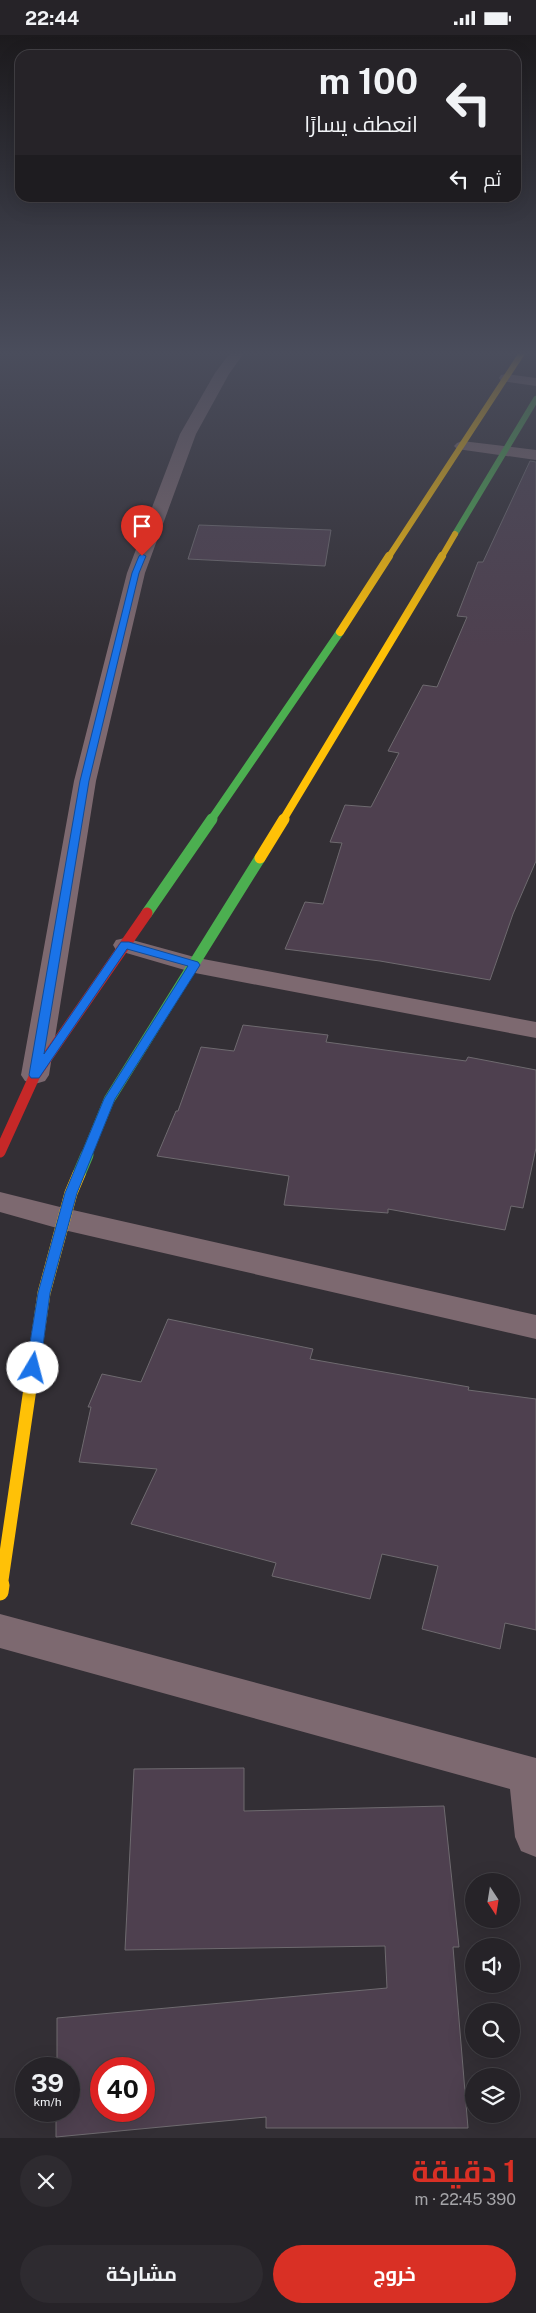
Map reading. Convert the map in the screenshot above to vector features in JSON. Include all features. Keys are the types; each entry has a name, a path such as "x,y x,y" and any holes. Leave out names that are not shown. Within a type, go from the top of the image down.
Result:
{"street":[{"path":"35,1075 85,781 136,573 182,451"},
{"path":"0,1152 35,1075 334,642 459,451"},
{"path":"0,1592 44,1293 71,1193 109,1099 194,965 504,451"},
{"path":"505,451 536,455"},
{"path":"125,945 194,965 536,1030"},
{"path":"0,1202 64,1219 536,1327"},
{"path":"0,1631 532,1776 536,1837"}],"building":[{"path":"530,461 536,462 536,861 513,914 490,980 380,961 285,949 305,902 323,904 342,843 330,842 345,805 371,807 399,753 388,751 423,685 437,687 467,617 457,616 478,562 483,562"},
{"path":"199,525 331,530 325,566 188,559"},
{"path":"243,1025 328,1035 326,1042 466,1061 468,1057 536,1070 536,1148 523,1208 511,1206 505,1230 388,1209 388,1213 284,1205 289,1176 157,1156 176,1111 178,1111 201,1047 234,1051"},
{"path":"168,1319 313,1349 310,1359 469,1387 468,1390 536,1399 536,1630 505,1623 500,1649 422,1629 438,1566 382,1554 370,1599 272,1576 276,1563 131,1524 157,1469 79,1462 91,1407 88,1407 102,1374 141,1382"},
{"path":"244,1768 244,1811 444,1806 459,1947 453,1947 465,2092 465,2123 468,2123 468,2128 266,2128 266,2117 56,2137 56,2122 80,2122 80,2057 57,2057 57,2018 387,1988 385,1946 125,1950 134,1769"}],"traffic: fast":[{"path":"455,534 505,451"},
{"path":"147,913 340,632"},
{"path":"79,1174 109,1100 260,858"}],"traffic: slow":[{"path":"340,632 458,451"},
{"path":"260,858 455,534"},
{"path":"0,1592 44,1293 71,1193 79,1174"}],"traffic: jam":[{"path":"0,1152 35,1075 147,913"}],"route":[{"path":"33,1368 44,1293 71,1193 109,1099 194,965 125,945 35,1075 85,781 136,573 142,556"}]}
